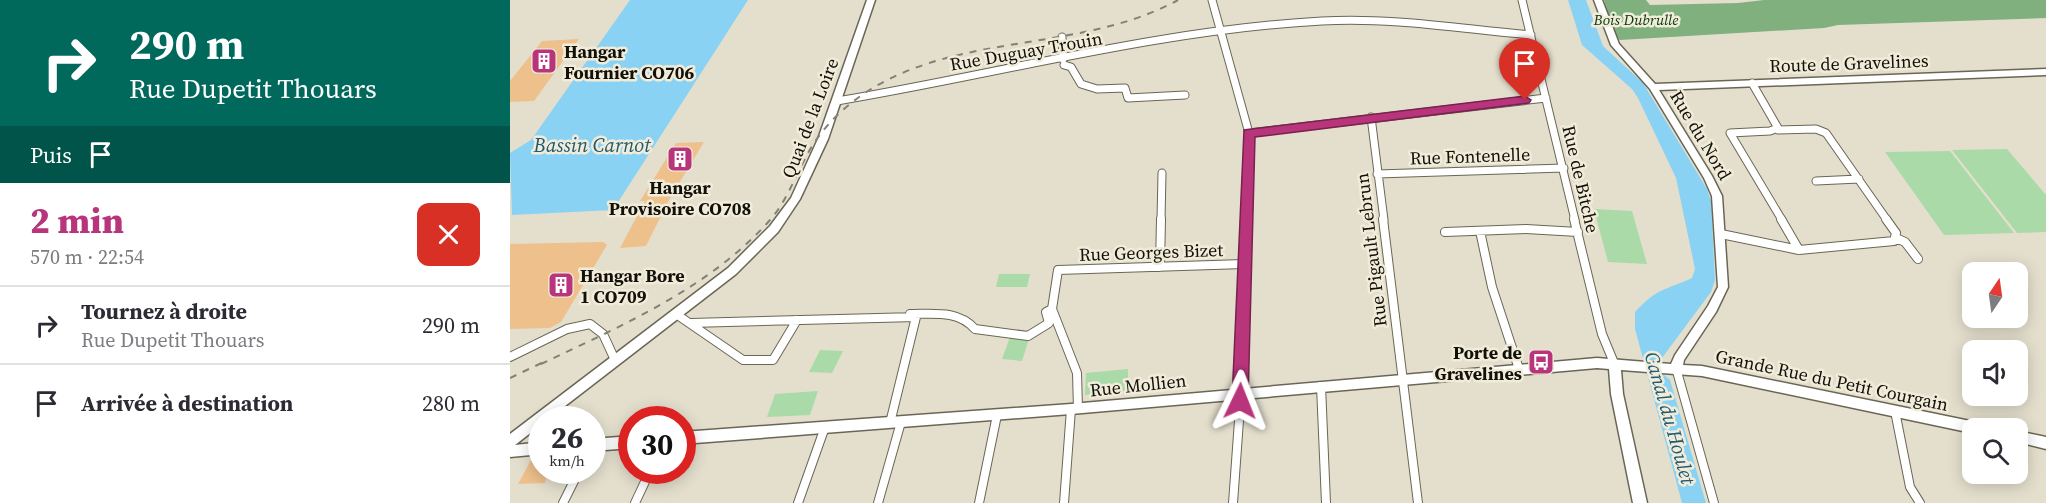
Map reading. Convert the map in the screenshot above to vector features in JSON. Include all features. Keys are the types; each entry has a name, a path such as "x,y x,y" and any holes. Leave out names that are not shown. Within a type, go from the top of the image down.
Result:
{"street":[{"name":"Quai de la Loire","path":"510,441 744,260 779,223 800,190 837,101 871,0"},
{"path":"1212,0 1249,133 1241,393 1233,503"},
{"name":"Rue de Bitche","path":"1522,0 1602,334 1614,363"},
{"name":"Rue du Nord","path":"1599,0 1615,45 1653,87 1714,187 1719,205 1723,281 1721,293 1678,358 1676,368"},
{"name":"Rue Duguay Trouin","path":"837,101 1063,62 1220,31 1348,20 1531,35"},
{"path":"1062,38 1063,62 1071,67 1082,84 1097,89 1125,88 1128,98 1185,95"},
{"name":"Route de Gravelines","path":"1653,87 2044,74"},
{"path":"1752,83 1777,122 1778,130"},
{"path":"1249,133 1546,98"},
{"name":"Rue Pigault Lebrun","path":"1371,117 1401,379 1418,503"},
{"path":"1799,250 1730,133 1823,130 1896,233 1896,238"},
{"name":"Rue Fontenelle","path":"1377,174 1564,168"},
{"path":"1160,267 1162,173"},
{"path":"1816,181 1858,179"},
{"path":"1445,232 1536,229 1578,232"},
{"path":"1480,231 1492,286 1519,369"},
{"path":"1721,234 1799,250 1894,241 1896,238"},
{"path":"1896,238 1905,242 1918,259"},
{"name":"Rue Georges Bizet","path":"1052,309 1058,270 1244,264"},
{"path":"878,503 896,422 912,317 909,314 952,314 966,319 975,329 1028,336 1049,323 1046,312 1052,309 1077,373 1064,503"},
{"path":"676,314 743,360 772,360 797,320"},
{"path":"691,323 912,317"},
{"path":"510,357 572,327 589,323 599,328 615,360"},
{"path":"1614,363 1616,389 1640,503"},
{"name":"Rue Mollien","path":"696,437 1075,409 1519,369 1614,363 1662,367"},
{"name":"Grande Rue du Petit Courgain","path":"1662,367 1962,425"},
{"path":"1676,368 1714,503"},
{"path":"1321,386 1326,503"},
{"path":"1895,411 1910,487 1920,503"},
{"path":"979,503 997,415"},
{"path":"798,503 825,427"},
{"path":"2028,439 2046,443"},
{"path":"510,450 528,449"},
{"path":"562,503 572,484"},
{"path":"636,503 644,484"}],"green space":[{"name":"Bois Dubrulle","path":"1604,0 1646,0 1650,5 1738,3 1764,0 2046,0 2046,18 1838,25 1824,28 1620,40 1614,36"},
{"path":"2007,149 2046,195 2046,232 2017,233 1952,150"},
{"path":"1950,151 2014,233 1944,235 1885,152"},
{"path":"1594,209 1632,211 1647,264 1608,262"},
{"path":"999,274 1030,274 1027,287 996,287"},
{"path":"1010,337 1029,339 1022,361 1002,359"},
{"path":"820,350 843,351 832,373 809,372"},
{"path":"1128,369 1128,391 1085,395 1086,373"},
{"path":"818,391 810,415 767,417 775,394"}],"water":[{"name":"Bassin Carnot","path":"630,0 748,0 613,210 512,215 510,153 531,140"},
{"name":"Canal du Houlet","path":"1568,0 1586,0 1603,46 1643,83 1707,189 1711,201 1715,280 1711,292 1659,362 1662,373 1670,380 1706,503 1682,503 1635,329 1635,312 1643,304 1662,290 1692,278 1695,269 1676,178 1632,89 1582,45"}],"building":[{"name":"Hangar Fournier CO706","path":"579,39 534,101 510,102 510,81 542,41"},
{"path":"704,142 669,200 646,246 620,248 645,201 640,201 676,143"},
{"name":"Hangar Bore 1 CO709","path":"603,242 607,245 561,322 550,328 510,329 510,244"},
{"path":"528,466 528,484 518,484"}],"railway":[{"path":"541,364 633,320 720,266 746,244 781,206 818,137 842,111 871,89 907,71 945,58 1103,28 1141,16 1178,0"},
{"path":"510,378 548,360"}],"place":[{"name":"Hangar Fournier CO706","path":"544,61"},
{"name":"Hangar Provisoire CO708","path":"680,159"},
{"name":"Hangar Bore 1 CO709","path":"561,285"},
{"name":"Porte de Gravelines","path":"1541,362"}],"route":[{"path":"1240,401 1249,133 1525,100"}]}
